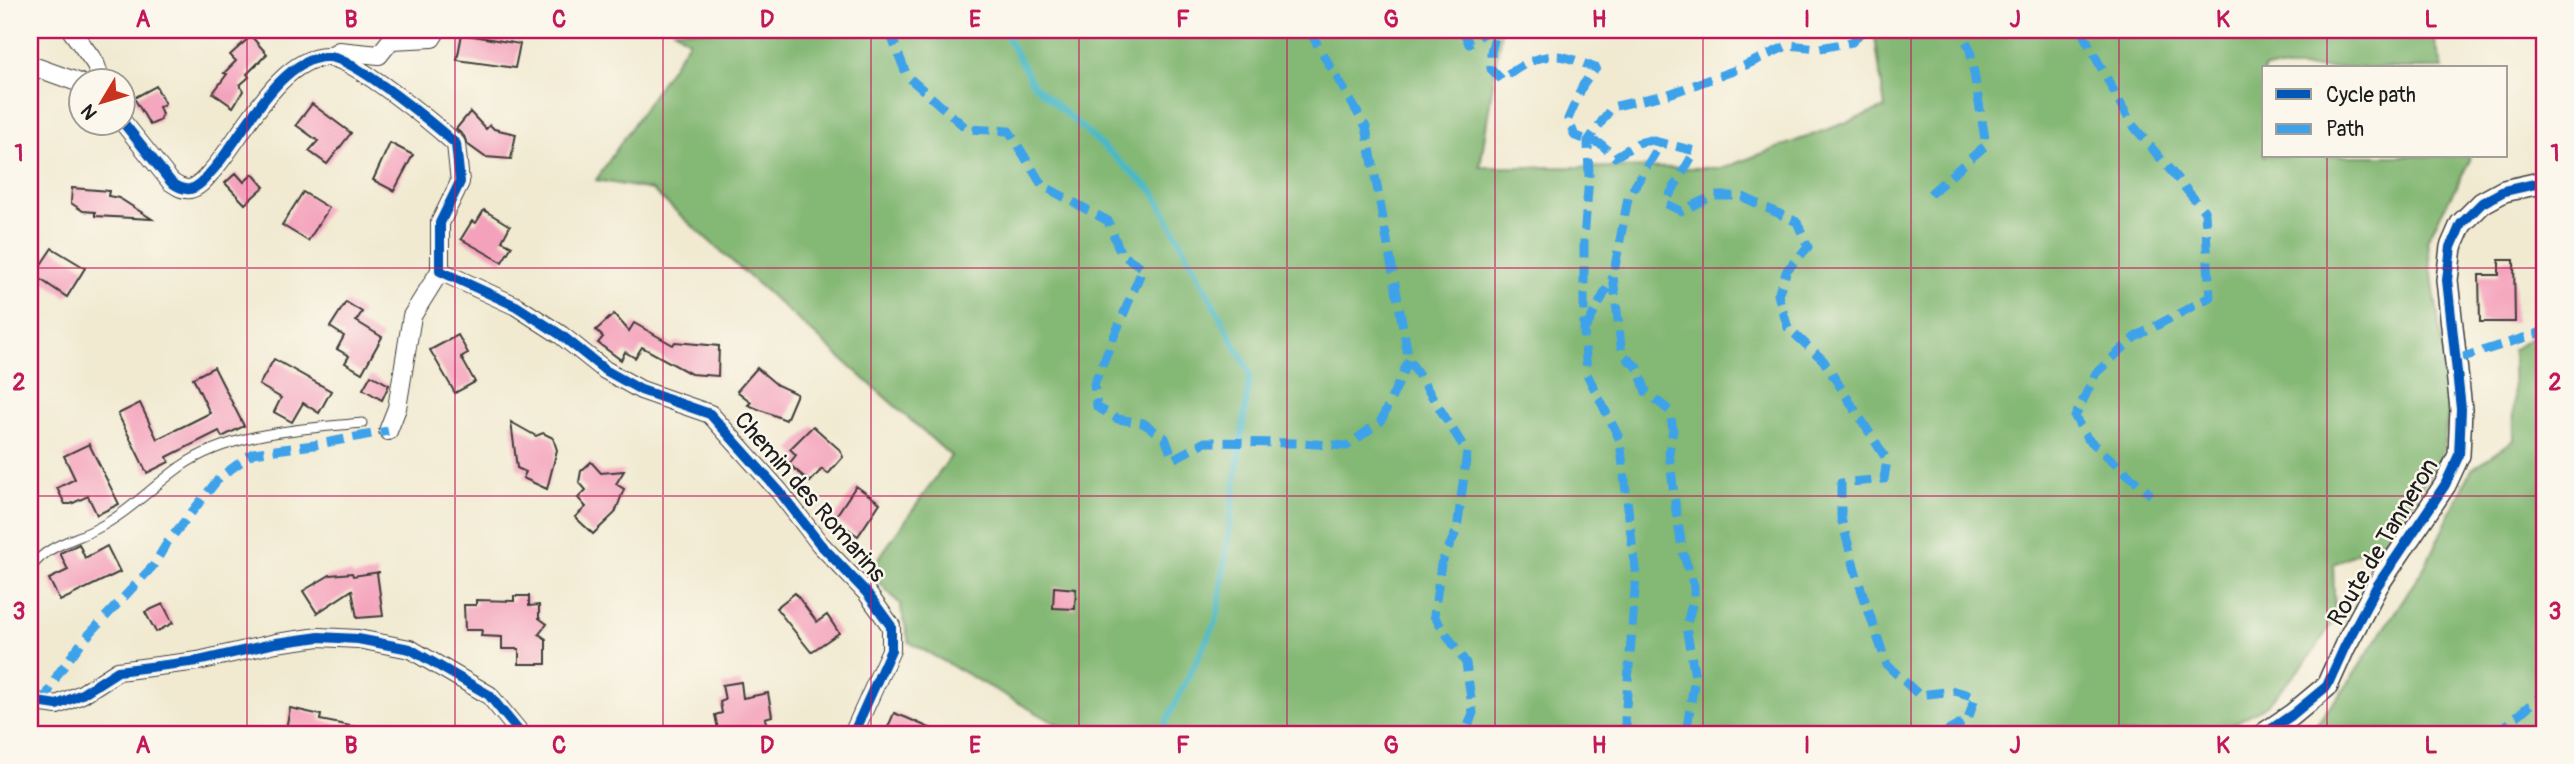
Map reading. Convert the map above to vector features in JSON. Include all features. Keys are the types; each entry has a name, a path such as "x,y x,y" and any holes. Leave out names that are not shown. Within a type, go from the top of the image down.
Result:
{"street":[{"path":"71,30 96,66"},
{"path":"134,136 171,182 180,188 192,189 219,163 279,79 303,62 330,56 339,51 379,55 391,40 432,38 437,30"},
{"path":"330,56 357,70 418,110 456,144 460,182 440,223 440,271 412,317 397,408 388,431"},
{"path":"30,65 66,78"},
{"name":"Route de Tanneron","path":"2264,734 2328,686 2345,646 2377,586 2445,485 2459,455 2461,409 2447,280 2451,247 2461,225 2482,203 2504,191 2535,184 2544,186"},
{"name":"Chemin des Romarins","path":"440,271 516,306 561,335 605,370 641,390 709,414 779,491 820,544 867,593 891,626 891,650 853,734"},
{"path":"30,701 57,705 82,694 118,671 198,661 276,643 319,637 358,639 411,649 489,695 522,734"}],"lane":[{"path":"30,569 34,562 52,548 97,529 135,504 181,466 212,449 236,441 300,429 362,423"}],"green space":[{"path":"674,30 1501,30 1480,167 1723,168 1885,108 1874,30 2431,30 2442,66 2262,66 2262,158 2470,158 2427,240 2450,401 2442,456 2386,539 2333,564 2335,619 2306,662 2267,705 2215,734 1075,734 909,642 900,604 869,572 951,456 652,190 596,180 689,41"},
{"path":"2544,329 2544,734 2308,734 2345,688 2425,566 2472,469 2514,440 2513,350"}],"building":[{"path":"462,34 520,44 515,68 457,60"},
{"path":"251,36 267,54 247,74 249,77 240,85 243,91 233,107 213,93 227,74 224,73 236,61 230,55"},
{"path":"156,86 165,104 159,107 162,114 159,121 150,125 136,97"},
{"path":"312,104 351,133 327,164 309,151 318,141 296,125"},
{"path":"470,112 486,129 490,125 494,129 516,134 511,159 485,157 467,144 464,136 456,129"},
{"path":"390,143 413,155 394,191 373,180"},
{"path":"236,173 244,182 253,174 264,187 245,204 225,183"},
{"path":"72,188 109,191 108,196 119,198 152,219 95,216 95,212 83,211 71,203"},
{"path":"303,192 329,208 308,241 282,225"},
{"path":"484,210 510,226 502,241 512,246 502,262 461,239 472,221 476,223"},
{"path":"52,248 85,268 67,297 34,275"},
{"path":"2499,260 2514,260 2515,322 2480,322 2479,275 2499,275"},
{"path":"346,302 362,312 356,321 382,337 362,373 345,363 349,356 337,349 344,336 330,327"},
{"path":"614,314 629,331 634,323 673,345 675,342 719,346 718,376 691,374 642,347 635,358 625,352 621,360 598,343 603,337 596,330"},
{"path":"458,335 468,353 461,357 475,382 455,393 430,350"},
{"path":"274,359 331,391 319,413 303,403 292,422 274,412 281,398 259,385"},
{"path":"214,367 244,426 222,437 219,431 167,457 169,462 147,473 118,414 140,403 157,439 190,423 210,413 193,378"},
{"path":"757,368 777,385 797,394 786,420 748,405 751,402 737,391"},
{"path":"371,375 389,385 382,400 363,389"},
{"path":"511,422 536,436 543,433 553,438 557,450 547,489 523,478 526,472 517,468"},
{"path":"813,426 840,450 843,457 828,474 822,469 810,482 789,464 796,455 790,449"},
{"path":"89,444 119,504 97,515 88,496 65,504 57,488 75,479 64,456"},
{"path":"591,462 601,473 624,471 616,484 624,489 615,513 593,534 575,517 586,507 578,498 586,490 579,482 581,471"},
{"path":"856,486 880,503 858,536 834,519"},
{"path":"79,544 85,558 107,546 120,572 60,601 49,579 68,570 60,553"},
{"path":"380,572 377,573 383,616 357,618 352,590 317,613 303,591 330,575 352,573 353,576"},
{"path":"1054,587 1076,589 1075,609 1053,608"},
{"path":"795,593 817,622 827,615 839,633 811,652 776,608"},
{"path":"514,596 529,596 529,606 539,605 539,618 547,624 539,634 546,639 546,664 519,664 519,649 502,649 502,637 481,636 482,630 465,630 464,605 476,605 476,600 514,601"},
{"path":"163,604 173,623 156,632 145,612"},
{"path":"741,682 743,698 768,693 772,716 765,718 767,728 719,734 715,715 722,713 720,702 725,700 722,685"},
{"path":"290,708 321,715 320,720 356,727 355,734 285,734"},
{"path":"894,713 907,718 943,734 885,734"}],"waterway":[{"path":"1003,30 1033,84 1154,192 1250,373 1217,619 1160,734"}],"marked path":[{"path":"889,30 907,76 967,129 1009,131 1042,185 1108,221 1121,254 1143,268 1094,384 1097,407 1118,419 1143,423 1165,438 1173,459 1205,442 1347,446 1381,421 1409,360"},
{"path":"1309,30 1366,127 1409,360 1467,452 1457,530 1441,564 1434,616 1466,663 1473,713 1465,734"},
{"path":"1463,30 1469,44 1486,31 1496,32 1491,52 1491,69 1502,80 1528,63 1550,56 1567,58 1596,68 1583,85 1568,119 1575,136 1601,144 1615,157 1638,143 1650,140 1656,151 1628,198 1613,277 1622,354 1638,368 1646,392 1670,411 1673,430 1669,452 1676,511 1683,553 1694,586 1694,597 1686,627 1695,677 1686,734"},
{"path":"1628,734 1625,720 1636,576 1620,440 1587,374 1584,239 1589,177 1588,141 1612,107 1669,94 1733,71 1789,45 1820,48 1852,42 1863,30"},
{"path":"1930,194 1986,145 1970,49 1960,30"},
{"path":"2081,30 2131,123 2205,212 2210,297 2135,337 2096,373 2075,417 2087,438 2151,495"},
{"path":"1650,140 1695,151 1665,203 1681,211 1713,196 1741,196 1797,222 1808,247 1787,270 1778,295 1788,328 1823,360 1887,460 1884,479 1841,483 1841,518 1857,577 1887,665 1919,695 1955,691 1975,697 1968,720 1942,734"},
{"path":"1586,328 1613,277"},
{"path":"2457,359 2539,333 2544,335"},
{"path":"42,704 58,674 82,642 153,566 167,543 220,477 253,453 388,431"},
{"path":"2496,734 2544,693"}],"cycle path":[{"path":"134,136 171,182 190,189 199,185 223,158 278,84 294,69 311,60 329,57 341,60 375,80 446,135 456,144 460,182 440,223 440,271 516,306 561,335 605,370 641,390 710,414 779,491 820,544 867,593 891,626 891,650 853,734"},
{"path":"2264,734 2327,686 2377,586 2445,485 2459,455 2461,409 2447,280 2451,247 2461,224 2482,203 2504,191 2535,184 2544,186"},
{"path":"30,701 57,705 82,694 118,671 198,661 276,643 319,637 358,639 410,649 489,695 521,734"}]}
